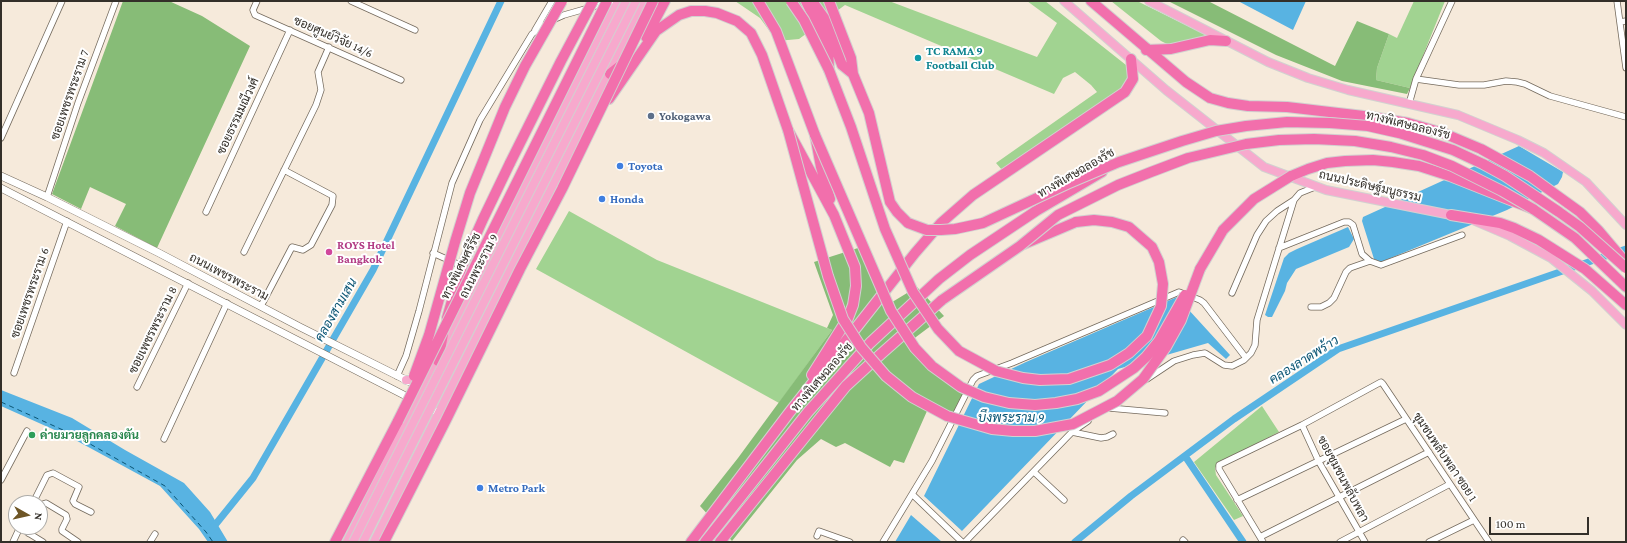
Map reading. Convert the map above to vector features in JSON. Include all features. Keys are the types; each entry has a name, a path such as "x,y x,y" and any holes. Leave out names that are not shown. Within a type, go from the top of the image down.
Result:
{"highway":[{"path":"398,421 429,335 470,193 505,106 525,66 562,1"},
{"path":"438,361 447,316 462,266 510,163 593,1"},
{"name":"ทางพิเศษศรีรัช","path":"335,542 398,421 607,1"},
{"path":"383,542 653,1"},
{"path":"610,74 628,59 644,39 665,1"},
{"path":"758,1 776,31 815,135 890,311 915,348 932,366 961,387 984,397 1009,403 1035,405 1056,403 1078,399 1099,391 1116,381 1134,368 1159,341 1223,230 1254,199 1291,176 1308,168 1327,163 1373,160 1419,166 1450,176 1533,209"},
{"path":"791,1 804,20 829,70 851,127 885,228 913,292 938,329 959,351 996,371 1023,378 1040,380 1069,379 1110,365 1129,353 1148,336 1161,306 1163,284 1158,262 1152,248 1129,227 1112,222 1094,220 1076,222 1020,246"},
{"path":"806,1 828,46 829,70"},
{"path":"812,1 824,18 842,65 853,74"},
{"path":"830,1 851,58 853,74 869,113 890,202 908,223 926,230 955,230 983,222 1119,162"},
{"path":"1091,1 1146,50 1186,82 1210,98 1248,106 1287,107 1372,117 1408,123 1443,133 1481,149 1530,176 1580,212 1598,230 1626,263"},
{"path":"596,117 656,31 679,15 691,11 705,11 737,21 751,33 762,54 788,130 828,276 843,319 861,347 886,376 912,397 947,416 992,429 1035,431 1073,424 1117,401 1143,379 1166,347 1181,320 1200,269"},
{"path":"1146,50 1171,49 1210,40 1226,41"},
{"path":"691,542 789,413 915,253 941,223 973,196 1126,92 1133,79 1131,59"},
{"name":"ทางพิเศษฉลองรัช","path":"705,542 808,412 870,343 939,279 970,254 1036,211 1119,162 1182,141 1216,131 1287,122 1368,126 1399,133 1453,150 1505,176 1534,194 1580,227 1626,268"},
{"path":"788,130 834,215 855,267 856,286 853,305 842,330 832,343 789,413"},
{"path":"815,135 821,167 834,215"},
{"name":"ทางพิเศษฉลองรัช","path":"720,542 846,386 942,300 1020,246 1058,215 1125,182 1188,158 1216,150 1246,144 1279,140 1314,139 1355,141 1391,147 1423,155 1475,176 1533,209 1575,238 1626,287"},
{"path":"1451,214 1514,228 1539,240 1585,269 1626,305"}],"main road":[{"name":"ถนนพระราม 9","path":"347,542 350,524 371,495 618,1"},
{"name":"ถนนพระราม 9","path":"347,542 626,1"},
{"name":"ถนนพระราม 9","path":"363,542 636,1"},
{"path":"374,542 610,74 645,1"},
{"name":"ถนนประดิษฐ์มนูธรรม","path":"1064,1 1166,90 1264,167 1315,187 1375,201 1451,214 1510,236 1551,258 1592,291 1626,325"},
{"path":"1149,1 1268,62 1308,78 1348,90 1458,115 1518,140 1544,154 1586,182 1626,225"},
{"path":"406,380 429,378"},
{"path":"383,542 391,508"}],"street":[{"path":"1,138 62,1"},
{"name":"ซอยเพชรพระราม 7","path":"47,197 78,102 116,1"},
{"name":"ซอยศูนย์วิจัย 14/6","path":"257,1 253,10 255,15 401,80"},
{"path":"351,1 415,30"},
{"path":"397,376 406,356 415,326 452,182 480,120 552,1"},
{"path":"532,34 548,22 564,15 613,1"},
{"path":"1409,104 1416,79 1452,1"},
{"path":"1617,1 1623,22 1626,68"},
{"name":"ซอยธรรมมณีวงศ์","path":"206,212 290,30"},
{"path":"244,252 316,105 321,90 318,72 329,47"},
{"path":"1416,79 1458,85 1484,85 1517,82 1525,84 1550,96 1626,117"},
{"path":"255,318 292,247 304,250 311,245 332,205 333,196 284,170"},
{"name":"ถนนเพชรพระราม","path":"1,176 47,197 362,359 446,400"},
{"path":"1232,293 1257,235 1266,221 1294,200 1300,193 1315,187"},
{"name":"ถนนเพชรพระราม","path":"1,188 255,318 356,372 439,413"},
{"path":"965,542 1072,432 1109,408 1156,372 1174,361 1205,353 1224,364 1232,366 1246,358 1255,345 1257,320 1294,200"},
{"name":"ซอยเพชรพระราม 6","path":"14,373 67,221"},
{"path":"1279,248 1344,222 1349,222 1353,225 1362,254 1370,261 1381,265 1462,235"},
{"path":"433,253 462,266"},
{"path":"1311,307 1320,307 1329,303 1334,298 1346,272 1350,268 1370,261"},
{"name":"ซอยเพชรพระราม 8","path":"137,387 188,284"},
{"path":"883,542 913,495 973,380 977,376 1012,363 1181,292 1200,300 1246,358"},
{"path":"164,439 227,304"},
{"name":"ชุมชนพลับพลา ซอย 1","path":"1302,425 1381,382 1489,542"},
{"path":"1109,408 1166,413"},
{"path":"1237,500 1406,419"},
{"path":"1302,425 1220,465 1219,469 1261,540 1339,497 1429,452"},
{"name":"ซอยชุมชนพลับพลา","path":"1302,425 1319,462 1365,542"},
{"path":"1,480 26,431"},
{"path":"1072,432 1100,438 1113,434"},
{"path":"37,495 47,475 53,472 79,486 73,501 75,504 91,512"},
{"path":"1034,472 1064,500"},
{"path":"1340,542 1450,484"},
{"path":"913,495 962,542"},
{"path":"48,504 67,516 62,531 78,542"},
{"path":"1429,542 1474,520"},
{"path":"817,536 820,531 850,542"},
{"path":"150,542 155,534"},
{"path":"32,535 43,542"}],"green space":[{"path":"123,1 169,1 202,16 250,46 157,248 115,226 126,204 90,187 81,209 52,194"},
{"path":"735,1 889,1 1037,57 1057,23 1027,1 1045,1 1126,65 1128,73 1127,82 1121,91 1002,170 996,163 1097,92 1091,85 1075,72 1063,78 1054,94 845,5 799,39 777,41 760,18"},
{"path":"1111,1 1137,1 1206,35 1181,45 1171,46 1161,41"},
{"path":"1168,1 1208,1 1335,66 1357,21 1389,34 1377,68 1376,80 1410,88 1407,94 1342,81 1276,55"},
{"path":"1414,1 1445,1 1410,88 1376,80 1377,68 1389,34 1397,38"},
{"path":"569,211 657,260 832,330 779,403 536,269"},
{"path":"858,248 884,307 917,287 944,316 908,343 964,392 949,423 927,411 904,463 894,460 890,467 845,443 836,447 821,439 797,460 732,541 700,506 738,458 832,330 827,328 833,315 814,262"},
{"path":"1262,406 1279,432 1219,463 1215,468 1216,475 1243,516 1234,520 1194,462"}],"water":[{"path":"1238,1 1306,1 1293,30"},
{"path":"1519,146 1563,172 1558,184 1507,210 1381,262 1374,259 1362,221 1363,217"},
{"path":"1348,227 1354,239 1349,247 1296,269 1287,283 1285,291 1272,317 1265,315 1284,258 1289,253 1297,249"},
{"name":"บึงพระราม 9","path":"1177,297 1230,355 1226,359 1208,343 1118,369 962,531 924,496 979,384 1026,362"},
{"path":"1,390 72,418 184,483 210,512 228,542 208,542 199,529 160,486 68,436 1,406"},
{"path":"911,515 942,542 895,542"}],"waterway":[{"name":"คลองสามเสน","path":"211,530 253,478 373,270 501,1"},
{"name":"คลองลาดพร้าว","path":"1075,542 1131,496 1234,419 1338,349 1626,249"},
{"path":"1185,456 1243,542"}],"ferry route":[{"path":"1,402 74,435 165,486 213,542"}],"place":[{"name":"TC RAMA 9 Football Club","path":"918,58"},
{"name":"Yokogawa","path":"651,116"},
{"name":"Toyota","path":"620,166"},
{"name":"Honda","path":"602,199"},
{"name":"ROYS Hotel Bangkok","path":"329,252"},
{"name":"ค่ายมวยลูกคลองตัน","path":"32,435"},
{"name":"Metro Park","path":"480,488"}]}
